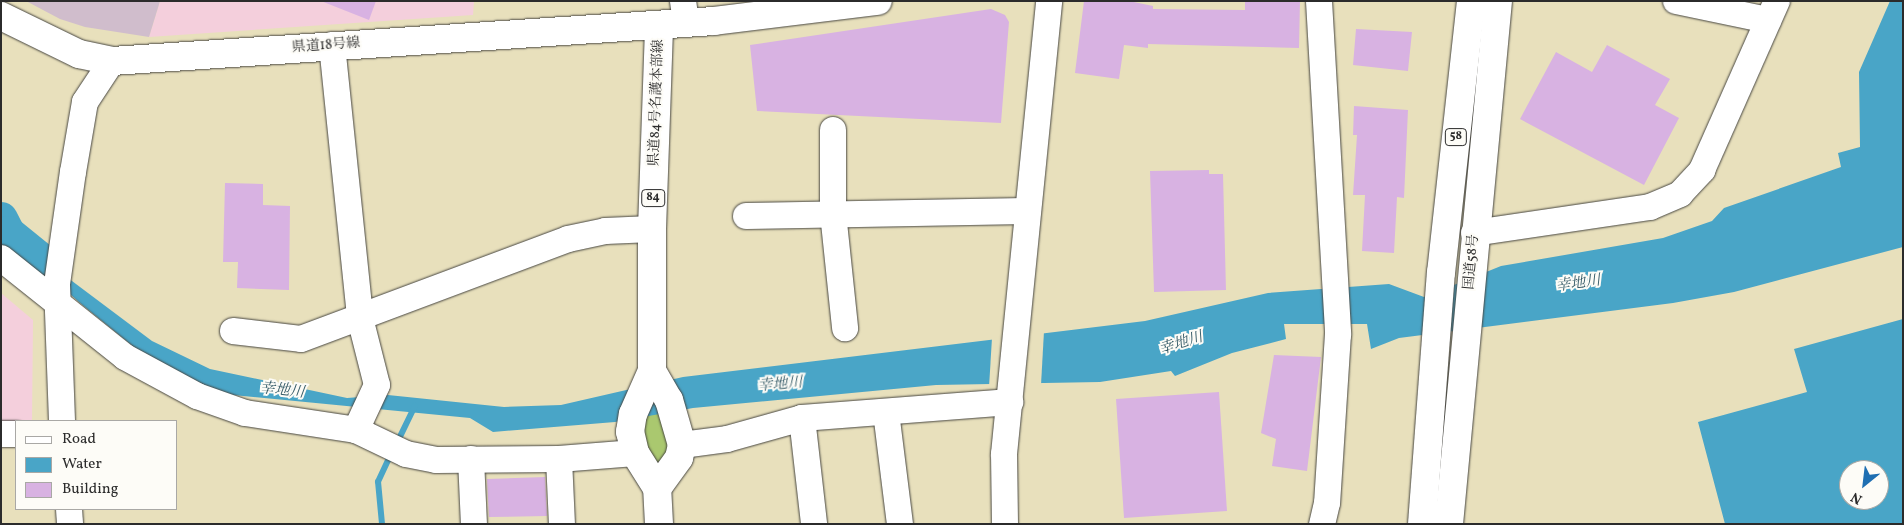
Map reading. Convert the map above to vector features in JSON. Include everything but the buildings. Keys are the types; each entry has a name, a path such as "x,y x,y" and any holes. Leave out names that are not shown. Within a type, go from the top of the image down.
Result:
{"main road":[{"name":"県道84号名護本部線","path":"657,488 634,453 631,424 652,371 652,229 660,25 684,12 834,5 878,1"},
{"name":"58","path":"1422,524 1441,273 1471,1"},
{"name":"国道58号","path":"1449,524 1474,233 1498,1"},
{"name":"県道18号線","path":"1,16 79,54 112,60 660,25"},
{"path":"652,371 669,400 682,445 671,470 657,488 659,524"}],"street":[{"path":"1005,524 1004,454 1049,1"},
{"path":"1319,1 1338,334 1327,503 1322,524"},
{"path":"1474,233 1650,207 1680,194 1702,170 1772,11 1676,1"},
{"path":"332,45 360,318 377,385 359,424"},
{"path":"62,420 59,282 85,102 112,60"},
{"path":"833,130 834,213 845,328"},
{"path":"746,216 1027,211"},
{"path":"233,331 301,339 568,239 605,231 652,229"},
{"path":"1,258 59,282 125,357 197,396 245,413 359,424 406,454 436,460 560,459 634,453"},
{"path":"682,445 727,439 802,418 886,412 1011,397"},
{"path":"886,412 900,524"},
{"path":"802,418 814,524"},
{"path":"1,434 15,434"},
{"path":"471,459 474,524"},
{"path":"560,459 562,524"},
{"path":"69,510 70,524"}],"shaded area":[{"path":"26,1 160,1 149,37 85,27 60,19"},
{"path":"160,1 474,1 473,15 149,37"},
{"path":"1,293 33,320 32,420 15,420 15,423 1,425"}],"green space":[{"path":"647,403 670,417 667,465 651,465 637,425"}],"water":[{"path":"1890,1 1903,1 1903,247 1734,292 1673,303 1399,338 1371,349 1367,324 1284,324 1286,339 1232,353 1175,376 1171,371 1100,382 936,385 693,408 615,422 493,432 470,418 223,394 146,357 80,303 25,254 8,233 152,341 210,369 347,398 388,395 504,407 561,405 683,377 1145,321 1268,293 1389,284 1424,297 1501,266 1663,238 1712,221 1724,208 1841,167 1838,153 1860,147 1859,72"},
{"path":"1903,319 1903,524 1725,524 1698,422 1807,392 1794,349"}],"pier":[{"path":"1044,331 1041,385 989,387 992,338"}],"waterway":[{"name":"幸地川","path":"1,219 8,233 44,262"},
{"path":"397,443 415,406"},
{"path":"382,524 378,482 391,454"}]}
